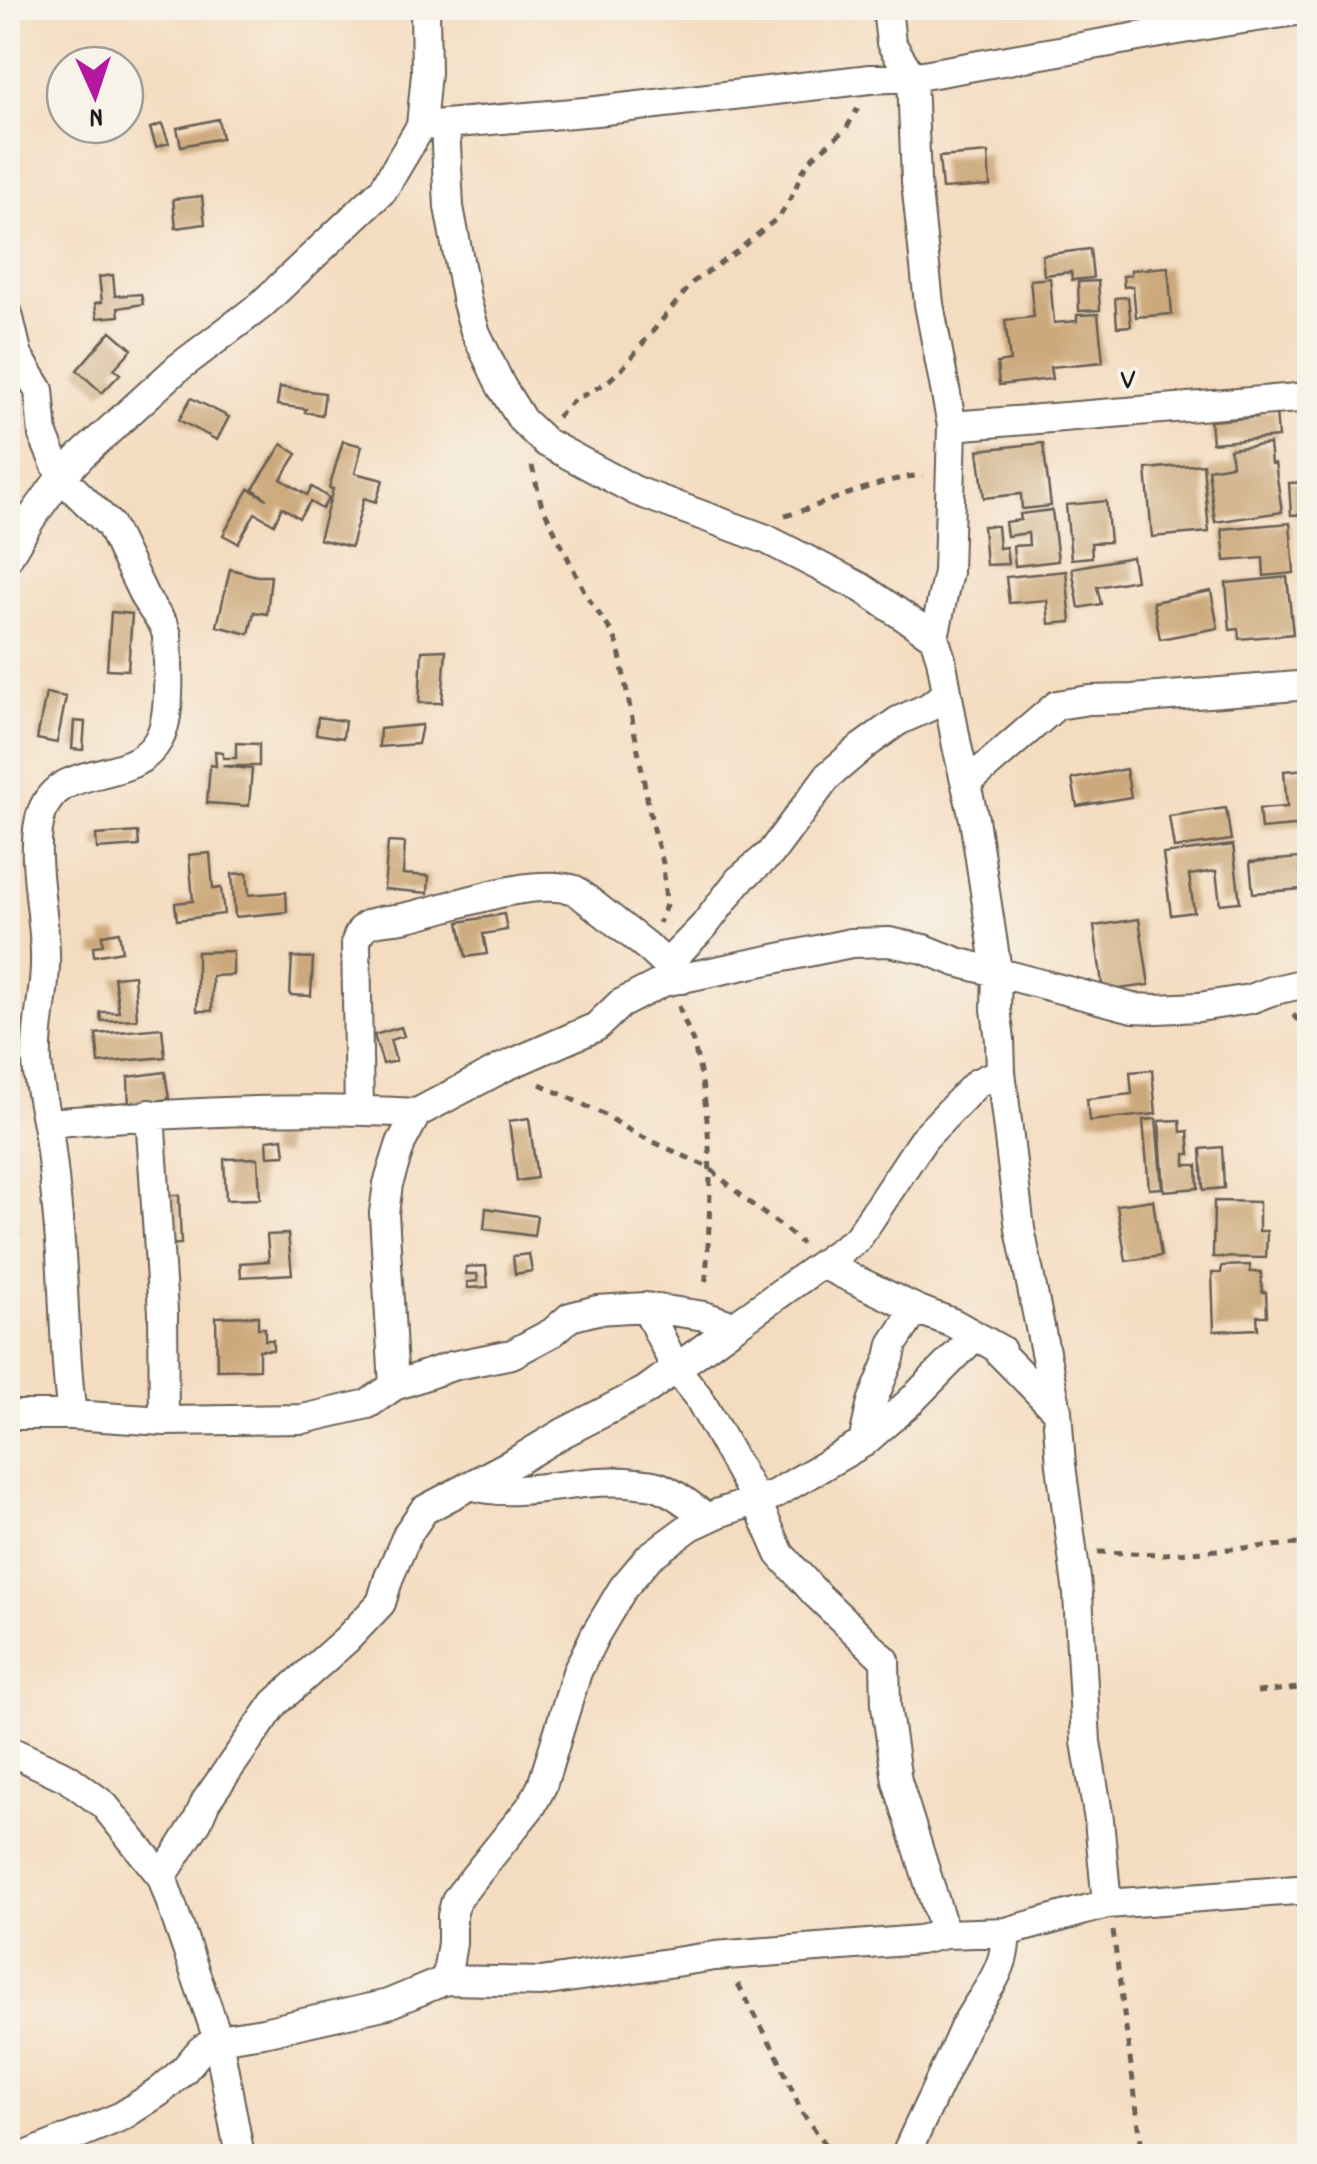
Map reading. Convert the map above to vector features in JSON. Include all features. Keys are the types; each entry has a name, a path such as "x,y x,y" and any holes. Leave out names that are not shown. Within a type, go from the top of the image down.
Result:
{"street":[{"path":"425,8 426,73 433,125 467,303 475,331 522,420 545,442 636,492 766,540 862,588 934,637"},
{"path":"887,8 891,44 912,77 916,182 929,304 952,426 948,572 934,637 967,783 997,971 1001,1072 1020,1229 1057,1411 1078,1594 1086,1742 1108,1904"},
{"path":"8,557 60,478 178,368 260,306 336,236 383,190 433,125 912,77 1310,9"},
{"path":"8,314 18,356 39,390 43,435 60,478 110,525 145,598 164,626 168,650 167,708 161,737 147,756 130,766 64,784 42,812 38,840 46,961 36,1059 60,1238 72,1416"},
{"name":"v","path":"952,426 1310,397"},
{"path":"967,783 1057,705 1310,685"},
{"path":"46,1123 150,1114 359,1110 417,1113 504,1067 596,1027 666,968 739,880 770,854 828,776 898,721 929,707 947,693"},
{"path":"359,1110 359,933 368,924 500,894 559,886 574,890 666,968 851,943 889,942 1132,1008 1200,1007 1250,999 1310,982"},
{"path":"162,1876 198,1822 206,1802 275,1702 348,1640 381,1603 388,1577 424,1510 645,1391 857,1239 924,1138 977,1084 1001,1072"},
{"path":"394,1386 384,1213 401,1143 417,1113"},
{"path":"150,1114 163,1312 164,1421"},
{"path":"822,1264 953,1323 1001,1350 1057,1411"},
{"path":"8,1414 164,1421 303,1420 368,1404 394,1386 452,1366 512,1354 553,1332 570,1317 596,1310 646,1307 704,1316 734,1326"},
{"path":"646,1307 676,1369 699,1398 757,1502 780,1554 885,1660 886,1706 897,1781 945,1934"},
{"path":"863,1443 872,1402 893,1344 916,1308"},
{"path":"446,1980 456,1900 532,1806 542,1786 577,1672 623,1588 649,1557 675,1536 706,1518 757,1502 863,1443 910,1402 974,1336"},
{"path":"472,1485 507,1490 622,1480 658,1486 706,1518"},
{"path":"8,1750 68,1778 104,1805 162,1876 218,2039 240,2156"},
{"path":"26,2156 122,2116 159,2092 200,2051 218,2039 388,2004 446,1980 541,1982 715,1956 919,1940 945,1934 1006,1932 1108,1904 1310,1889"},
{"path":"906,2156 965,2026 1002,1961 1006,1932"}],"path":[{"path":"545,442 554,420 572,401 622,369 693,282 780,216 812,157 846,129 855,116 870,79"},
{"path":"522,420 541,503 586,594 618,644 665,880 666,968 695,1048 705,1107 712,1199 704,1316"},
{"path":"736,528 896,478 929,475 949,483"},
{"path":"504,1067 708,1167 822,1264"},
{"path":"1073,1551 1164,1554 1310,1542"},
{"path":"1257,1692 1310,1687"},
{"path":"1108,1904 1118,1950 1143,2156"},
{"path":"715,1956 739,1986 778,2057 802,2112 831,2156"}],"building":[{"path":"218,119 222,138 181,146 177,128"},
{"path":"162,124 169,143 156,147 150,128"},
{"path":"988,153 990,186 942,189 939,157"},
{"path":"202,196 205,224 176,228 173,199"},
{"path":"1090,249 1093,278 1072,280 1071,272 1044,275 1042,255"},
{"path":"1168,267 1172,314 1136,317 1133,286 1124,287 1123,276 1131,275 1131,270"},
{"path":"113,275 115,296 141,294 143,304 118,308 119,316 97,318 95,303 102,302 99,277"},
{"path":"1050,278 1054,323 1077,321 1077,315 1098,314 1103,362 1050,367 1052,379 999,385 997,363 1010,361 1005,320 1034,317 1030,280"},
{"path":"1098,281 1100,310 1079,311 1078,282"},
{"path":"1128,297 1131,326 1117,327 1115,298"},
{"path":"111,331 132,349 114,369 120,374 102,393 77,370"},
{"path":"280,387 325,393 322,415 277,405"},
{"path":"191,398 229,417 217,440 179,420"},
{"path":"1276,411 1278,437 1212,443 1210,421 1257,417 1256,412"},
{"path":"343,441 362,446 355,473 383,480 376,502 364,498 351,547 319,539"},
{"path":"1043,443 1051,506 1022,509 1021,494 984,498 978,450"},
{"path":"282,444 297,454 281,479 307,495 312,487 329,498 322,509 310,502 299,518 282,507 274,524 255,513 238,543 223,535 249,489 267,499 253,489"},
{"path":"1269,444 1282,512 1215,522 1208,469 1232,465 1230,449"},
{"path":"1203,464 1209,532 1152,537 1146,469"},
{"path":"1310,482 1310,514 1291,515 1289,483"},
{"path":"1106,501 1110,542 1091,543 1092,557 1071,559 1066,505"},
{"path":"1052,510 1058,561 1015,566 1013,546 1029,545 1028,533 1007,536 1005,522 1021,520 1020,514"},
{"path":"1290,523 1294,573 1264,576 1263,558 1225,561 1222,529"},
{"path":"983,526 997,526 999,548 1006,547 1008,564 986,565"},
{"path":"1132,557 1136,580 1097,587 1101,604 1079,608 1072,568"},
{"path":"230,569 271,576 267,614 254,612 249,634 217,626"},
{"path":"1066,571 1071,622 1049,624 1047,600 1009,603 1006,577"},
{"path":"1287,577 1293,634 1239,639 1238,629 1230,630 1226,583"},
{"path":"1211,591 1218,628 1160,639 1153,602"},
{"path":"111,612 132,614 128,670 107,669"},
{"path":"446,650 442,703 419,703 422,651"},
{"path":"46,693 66,697 57,743 37,739"},
{"path":"318,717 345,721 343,738 316,734"},
{"path":"74,721 85,722 83,750 72,749"},
{"path":"422,725 418,744 379,747 380,729"},
{"path":"236,743 259,744 259,766 222,766 252,769 249,806 207,803 210,765 216,766 215,751 223,752 223,758 236,758"},
{"path":"1126,769 1131,797 1077,806 1072,779"},
{"path":"1307,769 1310,809 1303,809 1305,825 1261,829 1259,809 1287,807 1284,771"},
{"path":"1226,808 1231,840 1174,848 1169,816"},
{"path":"138,832 139,846 97,849 96,835"},
{"path":"388,842 405,843 403,874 429,876 428,893 384,889"},
{"path":"1233,845 1240,902 1220,904 1216,871 1189,875 1194,912 1171,915 1163,854"},
{"path":"210,853 213,889 221,888 224,914 177,920 175,903 193,901 189,855"},
{"path":"1300,858 1302,889 1253,893 1250,862"},
{"path":"247,873 249,895 286,892 287,912 235,917 232,874"},
{"path":"504,914 507,930 483,934 487,954 466,957 459,922"},
{"path":"1139,919 1149,985 1103,991 1094,926"},
{"path":"119,932 122,951 94,956 93,946 103,945 102,935"},
{"path":"233,951 233,975 212,976 212,1011 197,1011 197,952"},
{"path":"292,957 313,958 311,996 290,995"},
{"path":"134,975 137,1019 101,1021 100,1012 119,1012 114,977"},
{"path":"401,1027 404,1036 390,1040 396,1061 383,1064 374,1035"},
{"path":"162,1028 165,1057 99,1063 96,1034"},
{"path":"1152,1070 1156,1114 1089,1121 1087,1099 1132,1094 1130,1072"},
{"path":"165,1072 169,1099 129,1109 128,1077"},
{"path":"529,1118 537,1178 517,1181 509,1121"},
{"path":"1156,1119 1162,1188 1149,1189 1143,1120"},
{"path":"1180,1120 1181,1132 1188,1131 1190,1154 1185,1154 1185,1165 1197,1165 1198,1188 1164,1191 1159,1121"},
{"path":"283,1138 285,1155 268,1156 267,1140"},
{"path":"1222,1147 1224,1188 1203,1190 1201,1149"},
{"path":"258,1158 260,1199 226,1200 224,1159"},
{"path":"158,1195 179,1195 181,1244 160,1245"},
{"path":"1153,1200 1161,1256 1126,1261 1117,1205"},
{"path":"1214,1201 1259,1202 1259,1231 1267,1231 1266,1258 1213,1257"},
{"path":"486,1208 537,1216 534,1236 484,1229"},
{"path":"16,1211 19,1233 8,1234 8,1212"},
{"path":"288,1234 292,1274 241,1277 240,1263 269,1261 267,1235"},
{"path":"529,1254 532,1271 515,1274 513,1256"},
{"path":"1250,1265 1250,1272 1261,1272 1267,1316 1257,1316 1258,1329 1214,1331 1212,1273 1221,1273 1222,1266"},
{"path":"486,1266 488,1287 468,1288 467,1282 478,1281 477,1274 466,1274 466,1267"},
{"path":"258,1316 258,1328 265,1328 265,1340 273,1340 273,1350 259,1350 259,1369 217,1370 216,1317"}]}
